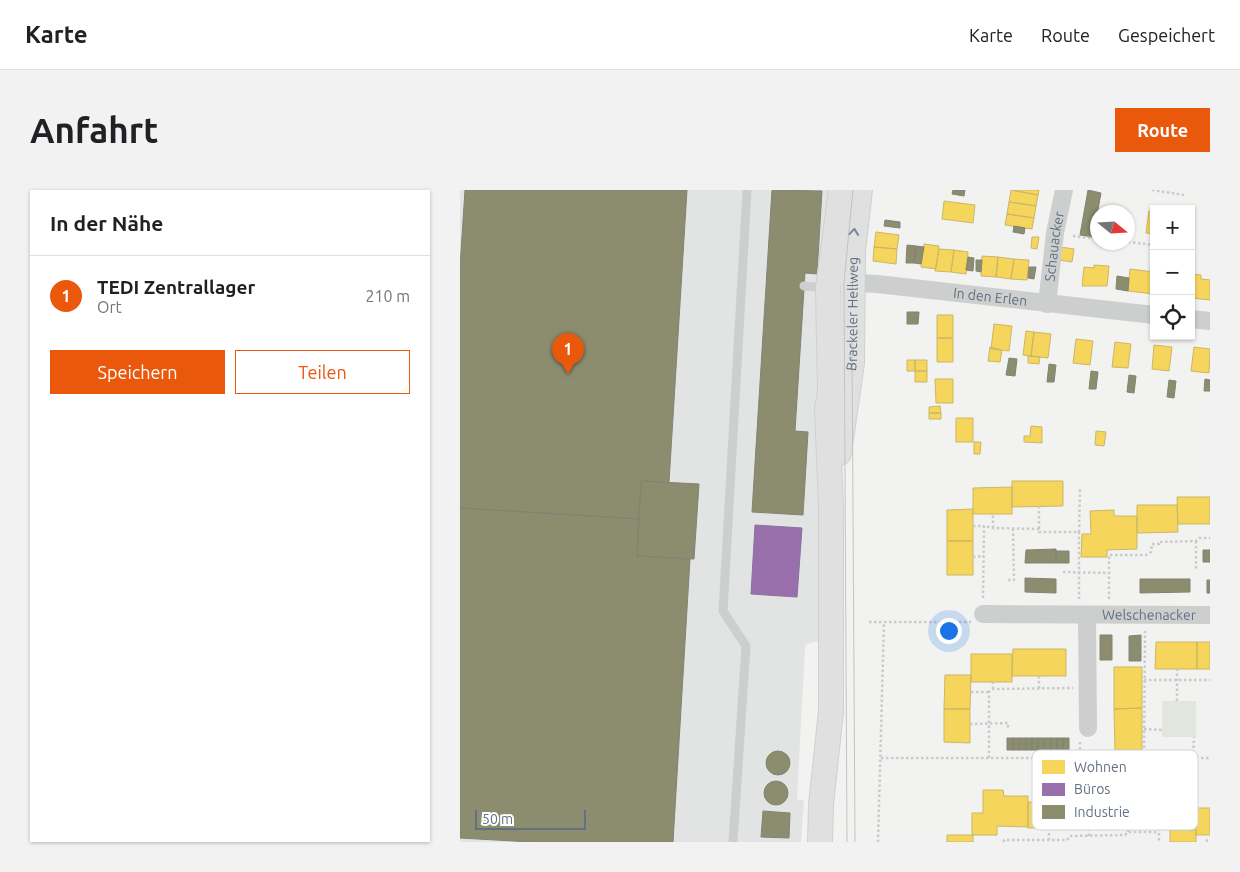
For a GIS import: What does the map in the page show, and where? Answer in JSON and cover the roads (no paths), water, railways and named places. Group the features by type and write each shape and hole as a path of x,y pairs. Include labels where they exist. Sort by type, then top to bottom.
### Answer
{"main road":[{"name":"Brackeler Hellweg","path":"820,842 821,805 831,710 831,507 827,409 830,392 828,288 841,190"},
{"name":"Brackeler Hellweg","path":"831,507 852,363 852,282 855,229 860,190"},
{"name":"Brackeler Hellweg","path":"830,392 841,438"},
{"name":"Brackeler Hellweg","path":"831,710 836,737 835,842"}],"street":[{"name":"Schauacker","path":"1047,304 1055,233 1064,190"},
{"name":"In den Erlen","path":"828,288 834,283 877,284 1150,315"},
{"path":"1195,319 1210,321"},
{"name":"Welschenacker","path":"983,614 1083,616 1108,614 1210,615"},
{"name":"Welschenacker","path":"1083,616 1084,733"}],"lane":[{"path":"733,842 746,646 724,610 747,190"},
{"path":"804,286 828,288"}],"tram line":[{"path":"847,842 844,282 853,190"},
{"path":"852,305 853,260"},
{"path":"852,342 855,842"}],"place":[{"name":"TEDI Zentrallager","path":"568,374"}]}
